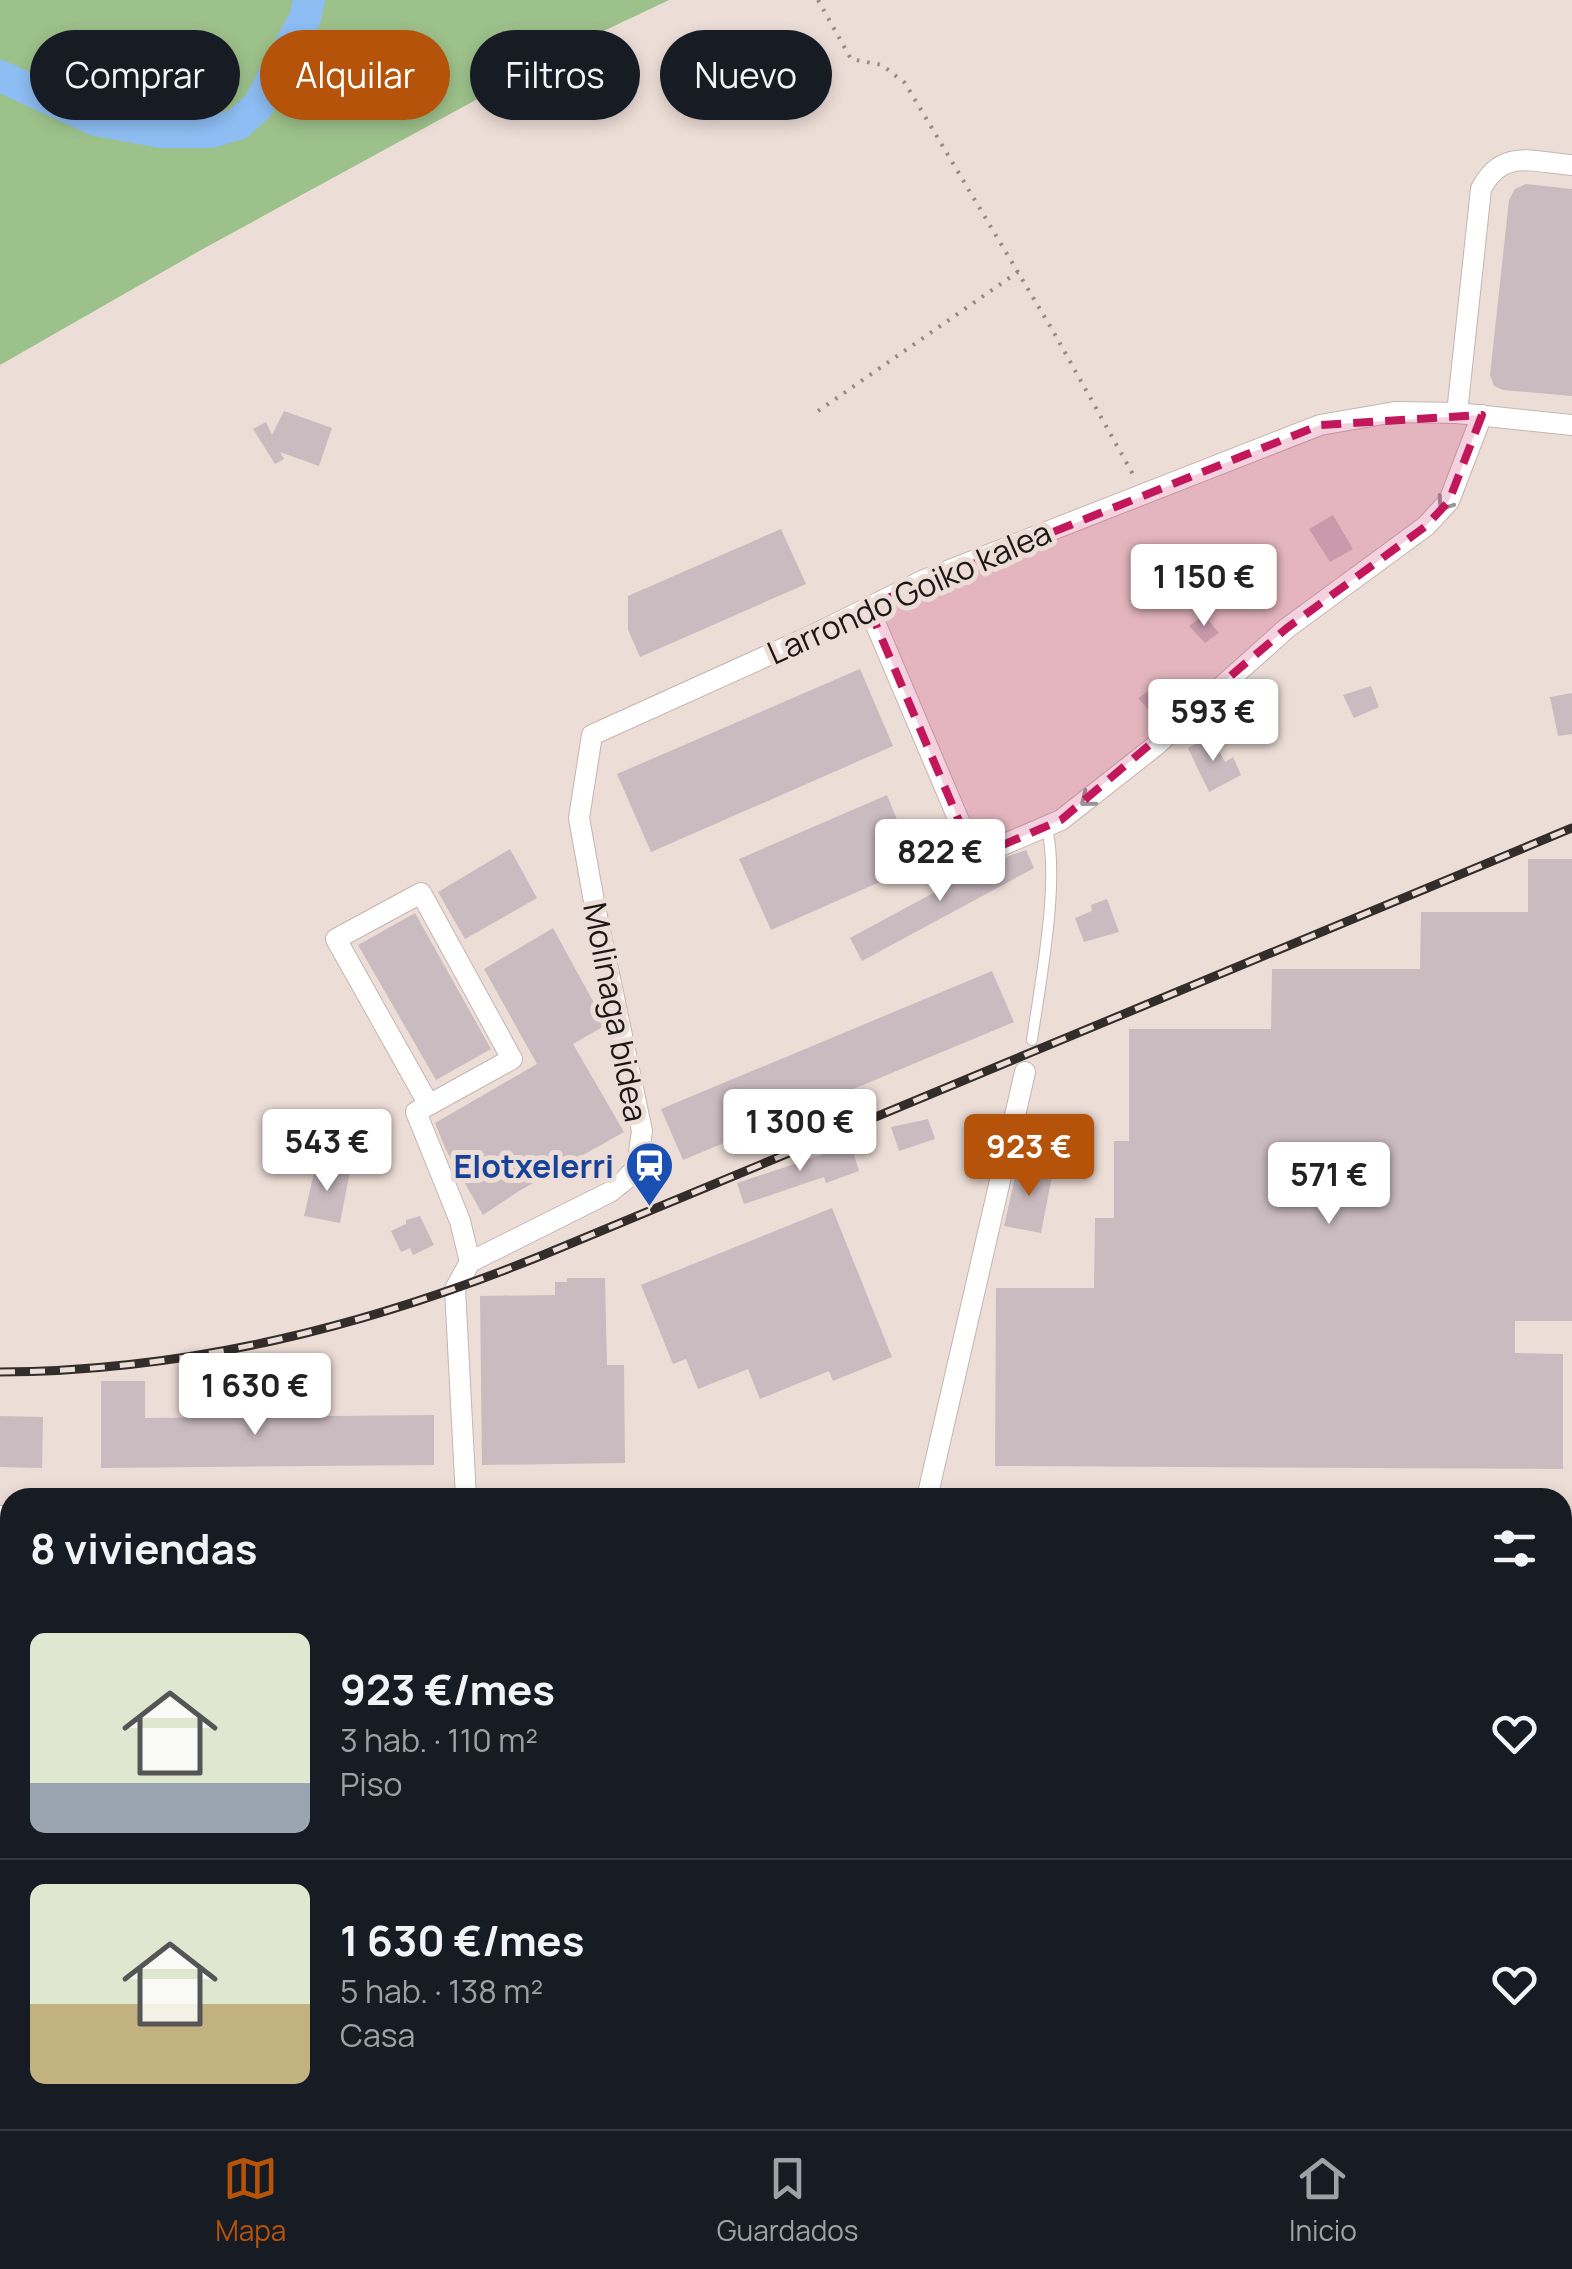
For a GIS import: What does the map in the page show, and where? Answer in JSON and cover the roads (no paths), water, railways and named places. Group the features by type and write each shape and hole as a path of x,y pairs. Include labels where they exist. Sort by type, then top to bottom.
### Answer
{"street":[{"path":"1457,413 1480,189 1490,170 1508,160 1572,164"},
{"name":"Larrondo Goiko kalea","path":"600,728 924,580 1320,425 1396,412 1457,413 1572,424"},
{"path":"868,606 968,842 976,849 991,850 1047,829 1154,746 1287,628 1426,526 1449,501 1482,415"},
{"name":"Molinaga bidea","path":"470,1262 610,1192 637,1167 642,1131 594,907 580,818 588,746 600,728"},
{"path":"429,1104 336,940 421,893 512,1058 416,1112 460,1222 470,1262 454,1290 465,1488"},
{"path":"929,1488 1025,1072"}],"lane":[{"path":"1032,1040 1045,944 1052,847 1047,829"}],"waterway":[{"path":"0,76 96,120 161,132 211,132 238,124 258,106 305,18 309,0"}],"railway":[{"path":"0,1372 71,1370 209,1353 277,1340 411,1303 543,1255 1572,828"}],"place":[{"name":"Elotxelerri","path":"649,1208"}]}
